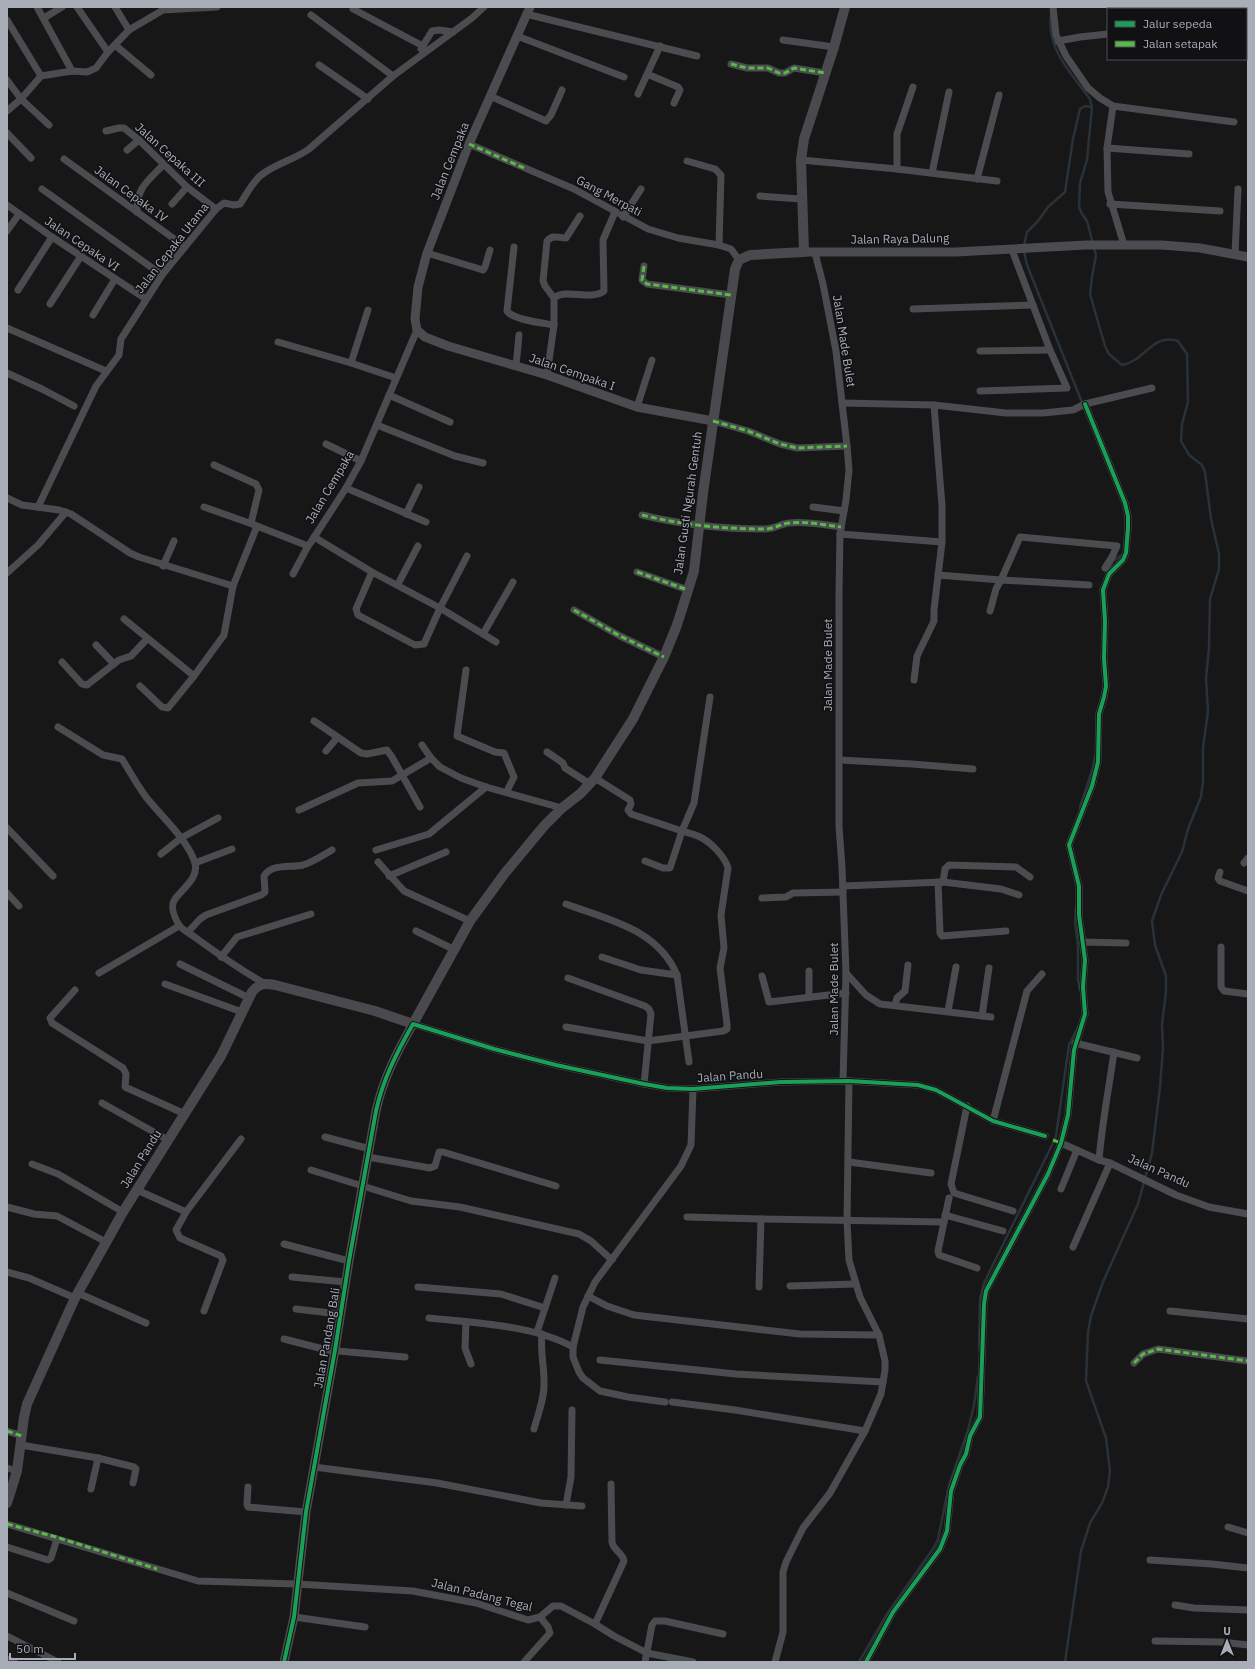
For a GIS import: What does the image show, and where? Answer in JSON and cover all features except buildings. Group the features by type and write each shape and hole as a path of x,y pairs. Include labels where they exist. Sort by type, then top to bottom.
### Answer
{"main road":[{"path":"739,260 757,253 804,252 801,199 801,160 804,139 834,47 845,7"},
{"name":"Jalan Gusti Ngurah Gentuh","path":"414,1022 453,949 470,921 505,873 544,826 593,781 629,725 664,657 677,625 694,571 731,295 735,269 739,260"},
{"name":"Jalan Pandu","path":"7,1503 12,1469 21,1441 27,1404 76,1296 123,1212 221,1056 249,998 256,987 264,983 275,985 414,1022"}],"street":[{"path":"37,7 72,71"},
{"path":"44,18 62,7"},
{"path":"77,7 108,52"},
{"path":"115,7 129,30"},
{"path":"7,111 21,99 41,76 72,71 91,71 129,30 162,9 217,7"},
{"name":"Jalan Cepaka Utama","path":"38,507 81,415 106,371 119,355 121,339 162,275 184,246 216,209 224,203 234,205 240,204 259,176 268,170 300,155 368,99 393,76 484,7"},
{"path":"1053,7 1054,24 1058,41 1088,88 1100,98 1113,106 1234,122"},
{"path":"353,8 423,46"},
{"path":"528,10 697,56"},
{"name":"Jalan Cempaka","path":"293,574 308,546 346,488 377,425 417,330 415,319 418,287 427,253 469,144 528,10"},
{"path":"311,15 393,76"},
{"path":"7,20 41,76"},
{"name":"Jalan Cepaka Utama","path":"417,58 432,31 438,30 453,32"},
{"path":"1058,41 1107,34"},
{"path":"517,36 624,77"},
{"path":"783,40 834,47"},
{"path":"115,45 151,75"},
{"path":"638,94 660,46"},
{"path":"731,64 747,68 768,68 779,72 786,72 794,68 825,73"},
{"path":"319,65 368,99"},
{"path":"647,74 678,87 680,90 674,103"},
{"path":"7,80 21,99 48,126"},
{"path":"896,169 897,134 913,87"},
{"path":"490,96 546,121 551,115 562,90"},
{"path":"932,173 949,92"},
{"path":"977,179 999,94"},
{"path":"1113,106 1107,148 1107,176 1110,204 1124,244"},
{"name":"Jalan Cepaka III","path":"106,132 122,128 139,140 187,187 216,209"},
{"path":"7,133 30,158"},
{"path":"126,150 139,140"},
{"name":"Gang Merpati","path":"469,144 574,190 648,229 664,235 719,244 731,249 739,260"},
{"path":"1107,148 1189,154"},
{"name":"Jalan Cepaka IV","path":"64,159 184,246"},
{"path":"801,160 997,181"},
{"path":"687,161 716,169 721,175 719,244"},
{"path":"137,212 136,200 138,193 163,165"},
{"path":"172,204 187,187"},
{"path":"42,189 162,275"},
{"path":"624,217 641,189"},
{"path":"1235,254 1238,189"},
{"path":"760,196 801,199"},
{"path":"1110,204 1220,211"},
{"name":"Jalan Cepaka VI","path":"7,205 52,237 146,299"},
{"path":"554,298 560,295 594,295 604,291 603,240 615,212"},
{"path":"7,231 19,214"},
{"path":"547,375 554,325 554,298 543,281 548,241 550,238 556,236 566,238 580,216"},
{"path":"18,290 52,237"},
{"name":"Jalan Raya Dalung","path":"804,252 1012,250 1124,244 1183,246 1248,257"},
{"path":"514,247 507,311 509,314 516,317 554,325"},
{"path":"427,253 483,270 486,267 490,250"},
{"path":"980,391 1067,388 1050,350 1012,250"},
{"name":"Jalan Made Bulet","path":"775,1662 783,1632 784,1572 786,1562 803,1528 830,1494 865,1431 878,1404 883,1382 884,1361 879,1335 866,1312 855,1284 849,1260 847,1221 849,1162 846,1081 846,974 839,826 841,531 849,480 847,446 832,330 815,253"},
{"path":"50,304 81,256"},
{"path":"644,266 642,280 647,284 731,295"},
{"path":"93,315 115,279"},
{"path":"913,309 1033,305"},
{"path":"350,363 368,310"},
{"path":"7,328 106,371"},
{"name":"Jalan Cempaka I","path":"417,330 425,337 547,375 637,407 713,421"},
{"path":"516,366 519,335"},
{"path":"278,342 396,378"},
{"path":"980,351 1050,350"},
{"path":"637,407 652,360"},
{"path":"7,373 74,406"},
{"path":"842,403 934,405 1006,413 1063,412 1073,410 1085,404 1152,388"},
{"path":"389,395 450,422"},
{"path":"866,1662 893,1612 942,1546 948,1526 952,1491 960,1465 966,1454 970,1436 980,1417 983,1309 986,1291 1044,1181 1061,1144 1071,1097 1075,1042 1085,1014 1083,987 1085,960 1079,915 1078,880 1069,845 1092,786 1098,762 1099,714 1106,686 1104,658 1104,590 1109,574 1120,564 1125,556 1128,528 1128,516 1125,503 1085,404"},
{"path":"914,680 917,656 934,621 942,542 942,506 934,405"},
{"path":"713,421 780,444 797,448 847,446"},
{"path":"377,425 455,456 483,463"},
{"path":"326,444 360,460"},
{"path":"140,686 162,707 168,708 192,674 224,635 233,586 254,524 259,487 256,484 214,465"},
{"path":"406,514 419,487"},
{"path":"346,488 426,522"},
{"path":"7,498 22,505 66,512 130,553 163,566 233,586"},
{"path":"204,507 254,524 308,546"},
{"path":"812,507 844,511"},
{"path":"7,573 38,545 66,512"},
{"path":"642,515 699,526 766,529 788,523 797,523 841,531 942,542"},
{"path":"314,537 372,572 398,584 440,608 496,642"},
{"path":"990,611 996,589 1020,537 1117,546 1105,568"},
{"path":"163,566 174,541"},
{"path":"398,584 418,546"},
{"path":"372,572 356,609 358,615 415,645 420,646 425,643 440,608 467,556"},
{"path":"638,572 688,590"},
{"path":"938,575 1089,585"},
{"path":"483,634 513,582"},
{"path":"574,610 620,636 664,657"},
{"path":"124,619 192,674"},
{"path":"62,662 85,685 89,685 114,664 131,656 147,639"},
{"path":"96,645 114,664"},
{"path":"466,670 457,736 495,752 504,753 514,777 506,791"},
{"path":"645,861 663,868 670,868 682,831 694,803 710,697"},
{"path":"314,721 337,738 364,754 387,750 420,807"},
{"path":"58,727 103,755 122,759 145,796 181,838 195,864 193,878 175,899 174,913 180,926 221,957 264,983"},
{"path":"326,752 337,738"},
{"path":"422,745 431,758 450,773 486,787 506,791 562,808"},
{"path":"548,752 563,763 566,768 630,800 631,804 628,810 631,814 693,834 706,841 724,860 728,868 722,915 724,948 720,968 728,1027 723,1031 648,1041 566,1027"},
{"path":"299,810 358,782 387,782 431,758"},
{"path":"840,760 973,769"},
{"path":"376,850 434,831 486,787"},
{"path":"161,854 181,838 218,818"},
{"path":"7,820 9,824 7,828 53,876"},
{"path":"195,864 232,849"},
{"path":"188,932 200,919 206,915 261,895 265,892 264,876 269,870 303,865 332,850"},
{"path":"389,876 446,852"},
{"path":"378,862 404,891 470,921"},
{"path":"1006,931 942,936 940,933 940,882 945,869 949,865 1016,867 1030,877"},
{"path":"1220,872 1218,878 1220,881 1248,891"},
{"path":"762,898 786,897 793,893 940,882 1001,889 1019,895"},
{"path":"7,893 19,906"},
{"path":"566,904 629,927 648,938 666,954 672,962 677,975 689,1062"},
{"path":"221,957 238,937 311,914"},
{"path":"99,973 180,926"},
{"path":"416,931 453,949"},
{"path":"1083,942 1126,943"},
{"path":"1221,948 1220,985 1222,990 1248,994"},
{"path":"602,956 641,970 677,975"},
{"path":"180,964 249,998"},
{"path":"895,1005 897,998 905,991 908,965"},
{"path":"948,1012 956,967"},
{"path":"982,1016 989,968"},
{"path":"809,971 809,997"},
{"path":"846,974 870,999 880,1004 991,1018"},
{"path":"993,1122 1027,991 1042,974"},
{"path":"762,976 769,1002 846,993"},
{"path":"568,978 648,1007 651,1014 644,1084"},
{"path":"165,984 242,1012"},
{"path":"75,990 50,1018 52,1023 123,1068 126,1074 124,1086 185,1114"},
{"name":"Jalan Pandu","path":"414,1022 494,1049 556,1065 667,1088 693,1089 775,1082 846,1081 918,1085 936,1090 967,1106 993,1122 1045,1136"},
{"name":"Jalan Pandang Bali","path":"284,1662 294,1617 306,1512 335,1350 349,1261 379,1098 391,1065 414,1022"},
{"path":"1075,1042 1136,1058"},
{"path":"1099,1160 1103,1118 1114,1052"},
{"path":"693,1089 690,1150 681,1166 595,1282 588,1296 580,1316 573,1347 573,1357 579,1372 583,1378 600,1391 628,1397 735,1410 865,1431"},
{"path":"102,1103 168,1140"},
{"path":"967,1106 952,1176 952,1189 954,1192 1013,1211"},
{"path":"325,1137 369,1153 428,1168 433,1168 439,1152 442,1152 556,1186"},
{"path":"204,1311 223,1260 221,1256 178,1235 176,1228 186,1212 241,1139"},
{"name":"Jalan Pandu","path":"1061,1144 1110,1163 1176,1195 1209,1207 1248,1214"},
{"path":"1061,1189 1077,1150"},
{"path":"849,1162 931,1173"},
{"path":"1073,1247 1110,1163"},
{"path":"32,1164 58,1174 123,1212"},
{"path":"311,1170 419,1203 460,1207 578,1234 591,1241 612,1260"},
{"path":"137,1190 186,1212"},
{"path":"949,1198 938,1251 939,1255 977,1268"},
{"path":"7,1207 34,1214 57,1216 106,1242"},
{"path":"687,1216 847,1221 945,1218 1003,1232"},
{"path":"759,1287 761,1219"},
{"path":"284,1244 349,1261"},
{"path":"7,1272 30,1278 146,1323"},
{"path":"292,1277 346,1282"},
{"path":"534,1430 544,1392 540,1333 545,1308 555,1278"},
{"path":"790,1286 855,1284"},
{"path":"418,1287 501,1294 545,1308"},
{"path":"588,1296 607,1306 634,1315 800,1334 879,1335"},
{"path":"296,1309 340,1314"},
{"path":"1170,1311 1248,1319"},
{"path":"429,1318 540,1333 573,1347"},
{"path":"466,1322 465,1348 471,1364"},
{"path":"284,1339 328,1350 405,1357"},
{"path":"1134,1363 1143,1354 1158,1349 1248,1361"},
{"path":"600,1360 736,1374 883,1382"},
{"path":"566,1505 571,1477 572,1410"},
{"path":"7,1431 21,1441 134,1467 136,1469 133,1483"},
{"path":"91,1489 98,1458"},
{"path":"314,1467 436,1483 541,1503 582,1506"},
{"path":"595,1624 624,1561 624,1558 614,1548 612,1542 611,1484"},
{"path":"248,1487 248,1507 306,1512"},
{"name":"Jalan Padang Tegal","path":"7,1524 188,1579 214,1582 297,1584 414,1591 476,1603 528,1620 540,1618 554,1606 561,1606 614,1636 648,1653 693,1662"},
{"path":"1228,1527 1248,1533"},
{"path":"7,1547 48,1560 51,1558 56,1542"},
{"path":"1150,1560 1248,1568"},
{"path":"7,1593 74,1621"},
{"path":"1175,1605 1194,1608 1248,1610"},
{"path":"294,1617 365,1627"},
{"path":"524,1662 550,1633 548,1627 540,1618"},
{"path":"645,1662 648,1653 652,1625 655,1621 665,1621 723,1634"},
{"path":"7,1636 58,1662"},
{"path":"1155,1641 1248,1645"},
{"path":"7,1659 14,1662"}],"waterway":[{"path":"1051,13 1050,26 1056,49 1068,70 1090,99 1092,107 1087,160 1080,183 1079,207 1087,221 1096,255 1090,294 1105,346 1109,354 1122,365 1137,358 1161,341 1178,341 1187,354 1188,402 1182,424 1181,441 1189,455 1202,465 1205,472 1211,519 1219,554 1219,569 1210,599 1209,648 1206,679 1208,711 1203,748 1203,781 1201,797 1188,829 1182,852 1161,895 1152,921 1155,945 1166,976 1166,992 1162,1024 1163,1048 1160,1087 1152,1153 1138,1204 1103,1282 1091,1316 1088,1332 1086,1381 1106,1438 1110,1471 1108,1487 1102,1503 1090,1523 1081,1551 1065,1662"},
{"path":"1024,246 1027,232 1038,221 1048,207 1065,192 1073,139 1080,109 1085,106 1092,107"},
{"path":"1024,251 1027,265 1083,405"},
{"path":"1108,572 1113,561 1122,555"},
{"path":"1080,807 1095,757"},
{"path":"1076,908 1075,922 1078,946 1078,980 1080,990"},
{"path":"979,1350 980,1299 984,1283 1056,1136 1069,1045 1079,1025"},
{"path":"859,1662 887,1614 935,1546 938,1539 949,1485 968,1430 974,1405 978,1376"}],"marked path":[{"path":"731,64 747,68 768,68 779,73 785,73 794,68 825,73"},
{"path":"469,144 524,168"},
{"path":"644,266 642,280 647,284 731,295"},
{"path":"713,421 748,431 780,444 797,448 847,446"},
{"path":"642,515 703,526 749,529 768,529 786,524 802,522 841,527"},
{"path":"637,572 685,589"},
{"path":"574,610 620,636 664,657"},
{"path":"1053,1140 1061,1143 1060,1146"},
{"path":"1134,1363 1143,1354 1158,1349 1248,1361"},
{"path":"7,1431 22,1436"},
{"path":"7,1524 56,1537 157,1569"}],"cycle path":[{"path":"866,1662 893,1612 940,1549 947,1531 951,1491 960,1465 966,1454 970,1436 980,1417 984,1304 986,1291 1048,1174 1061,1143 1068,1115 1074,1050 1085,1014 1083,987 1085,960 1079,915 1079,886 1069,845 1092,786 1098,762 1099,714 1106,686 1103,590 1109,574 1123,560 1126,553 1128,528 1128,516 1125,503 1085,404"},
{"path":"284,1662 294,1617 306,1512 376,1111 382,1088 391,1066 413,1024 494,1049 556,1065 667,1088 693,1089 781,1082 849,1081 918,1085 936,1090 993,1121 1045,1136"}]}
